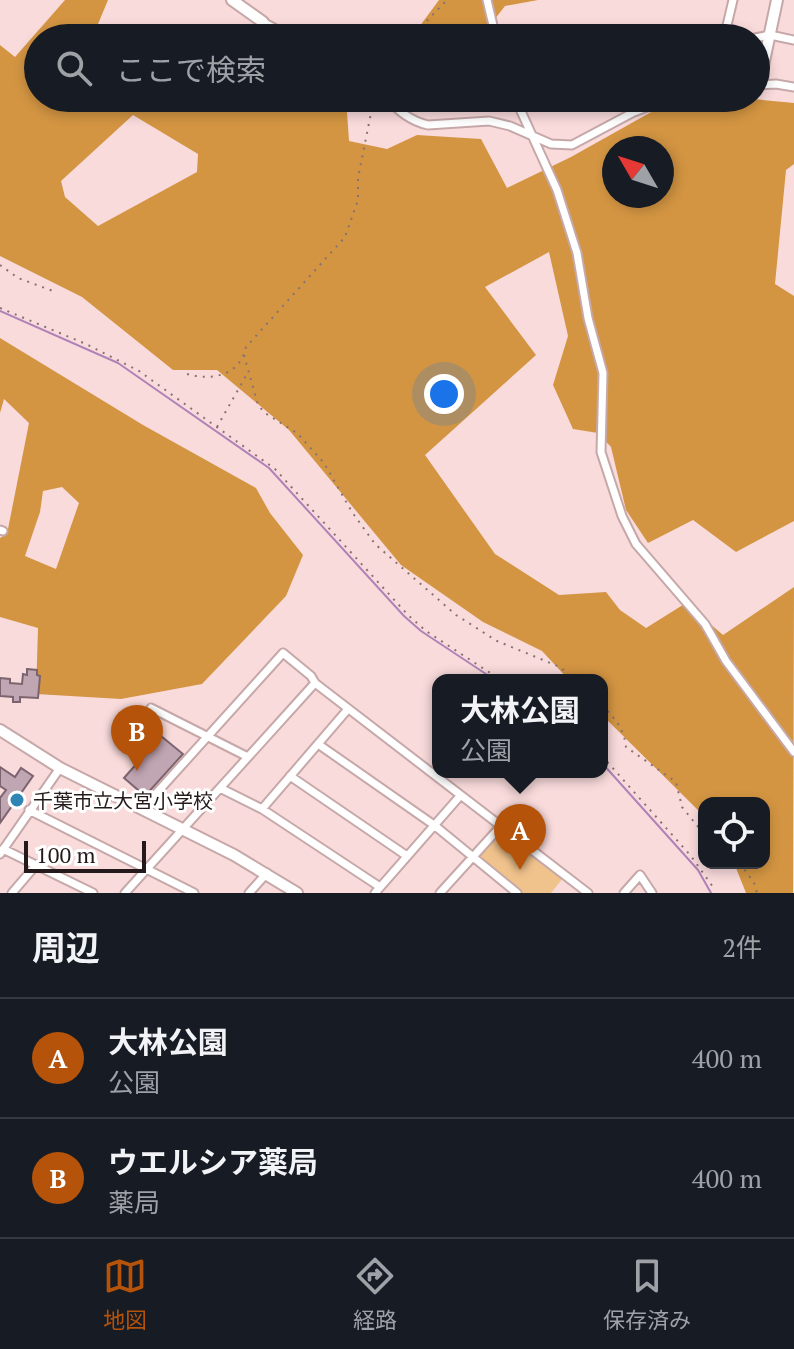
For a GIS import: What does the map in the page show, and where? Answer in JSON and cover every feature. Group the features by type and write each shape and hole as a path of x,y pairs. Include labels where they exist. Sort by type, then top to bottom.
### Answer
{"street":[{"path":"232,0 267,24"},
{"path":"487,0 493,24"},
{"path":"727,24 733,0"},
{"path":"777,0 770,35 794,40"},
{"path":"770,84 794,87"},
{"path":"401,112 428,125 489,121 551,144 572,145 634,112"},
{"path":"521,112 557,190 577,253 588,318 603,373 601,452 622,516 636,544 705,624 726,661 794,752"},
{"path":"143,808 283,653 315,683 432,774"},
{"path":"125,893 315,683"},
{"path":"151,708 248,757"},
{"path":"262,809 348,709"},
{"path":"0,730 60,768 267,873 297,893"},
{"path":"318,744 434,825 517,893"},
{"path":"60,768 2,851 93,893"},
{"path":"290,776 407,856"},
{"path":"437,778 588,893"},
{"path":"220,788 262,809 378,890 460,796"},
{"path":"29,810 194,893"},
{"path":"440,893 500,827"},
{"path":"12,893 36,865"},
{"path":"249,893 267,873"},
{"path":"624,893 640,875 652,893"},
{"path":"501,893 508,886"}],"path":[{"path":"424,24 447,0"},
{"path":"371,112 358,178 358,200 345,237 246,347 244,355 248,373 261,409 297,433 324,463 352,512 375,544 456,615 497,641 569,674"},
{"path":"0,265 18,278 53,291"},
{"path":"0,308 114,357 275,469 408,615 426,631 492,674"},
{"path":"187,374 203,378 228,373 244,355"},
{"path":"217,427 248,373"},
{"path":"608,711 618,721 626,747 676,782 682,807 698,827"},
{"path":"608,763 691,856 713,887"},
{"path":"747,869 757,893"}],"shaded area":[{"path":"65,0 108,0 98,24 44,24"},
{"path":"439,0 538,0 505,6 491,24 421,24"},
{"path":"0,45 15,57 24,47 24,112 347,112 349,141 387,149 417,135 481,139 507,188 602,140 602,208 674,208 674,136 608,136 651,112 770,112 770,101 794,103 794,164 786,170 775,284 794,296 794,521 736,552 693,520 648,543 626,510 611,447 598,433 573,429 553,385 568,336 549,252 485,287 536,355 425,455 495,554 559,595 606,592 620,610 646,628 686,603 723,635 794,587 793,893 746,893 736,869 770,869 770,797 698,797 698,810 608,721 608,674 563,674 542,651 483,622 401,565 289,430 217,370 173,370 82,297 0,256","holes":["133,115 198,154 197,172 98,226 65,197 61,181"]},
{"path":"0,338 143,425 256,488 270,513 303,555 286,596 202,684 121,699 36,694 38,628 0,617 0,538 7,534 29,423 4,399 0,413","holes":["62,487 79,503 56,569 25,556 40,512 43,491"]},
{"path":"506,834 563,878 551,893 517,893 478,857 497,835"}],"building":[{"path":"27,669 37,670 40,676 38,698 20,697 20,702 13,702 13,697 0,696 0,678 22,684"},
{"path":"161,736 183,754 145,796 124,778"},
{"path":"0,767 15,777 21,768 33,776 0,823 0,798 6,790 0,786"}],"waterway":[{"path":"0,311 118,363 269,468 404,616 421,631 486,674"},
{"path":"608,770 698,870 711,893"}],"place":[{"name":"ウエルシア薬局","path":"137,771"},
{"name":"千葉市立大宮小学校","path":"17,800"},
{"name":"大林公園","path":"520,870"}]}
